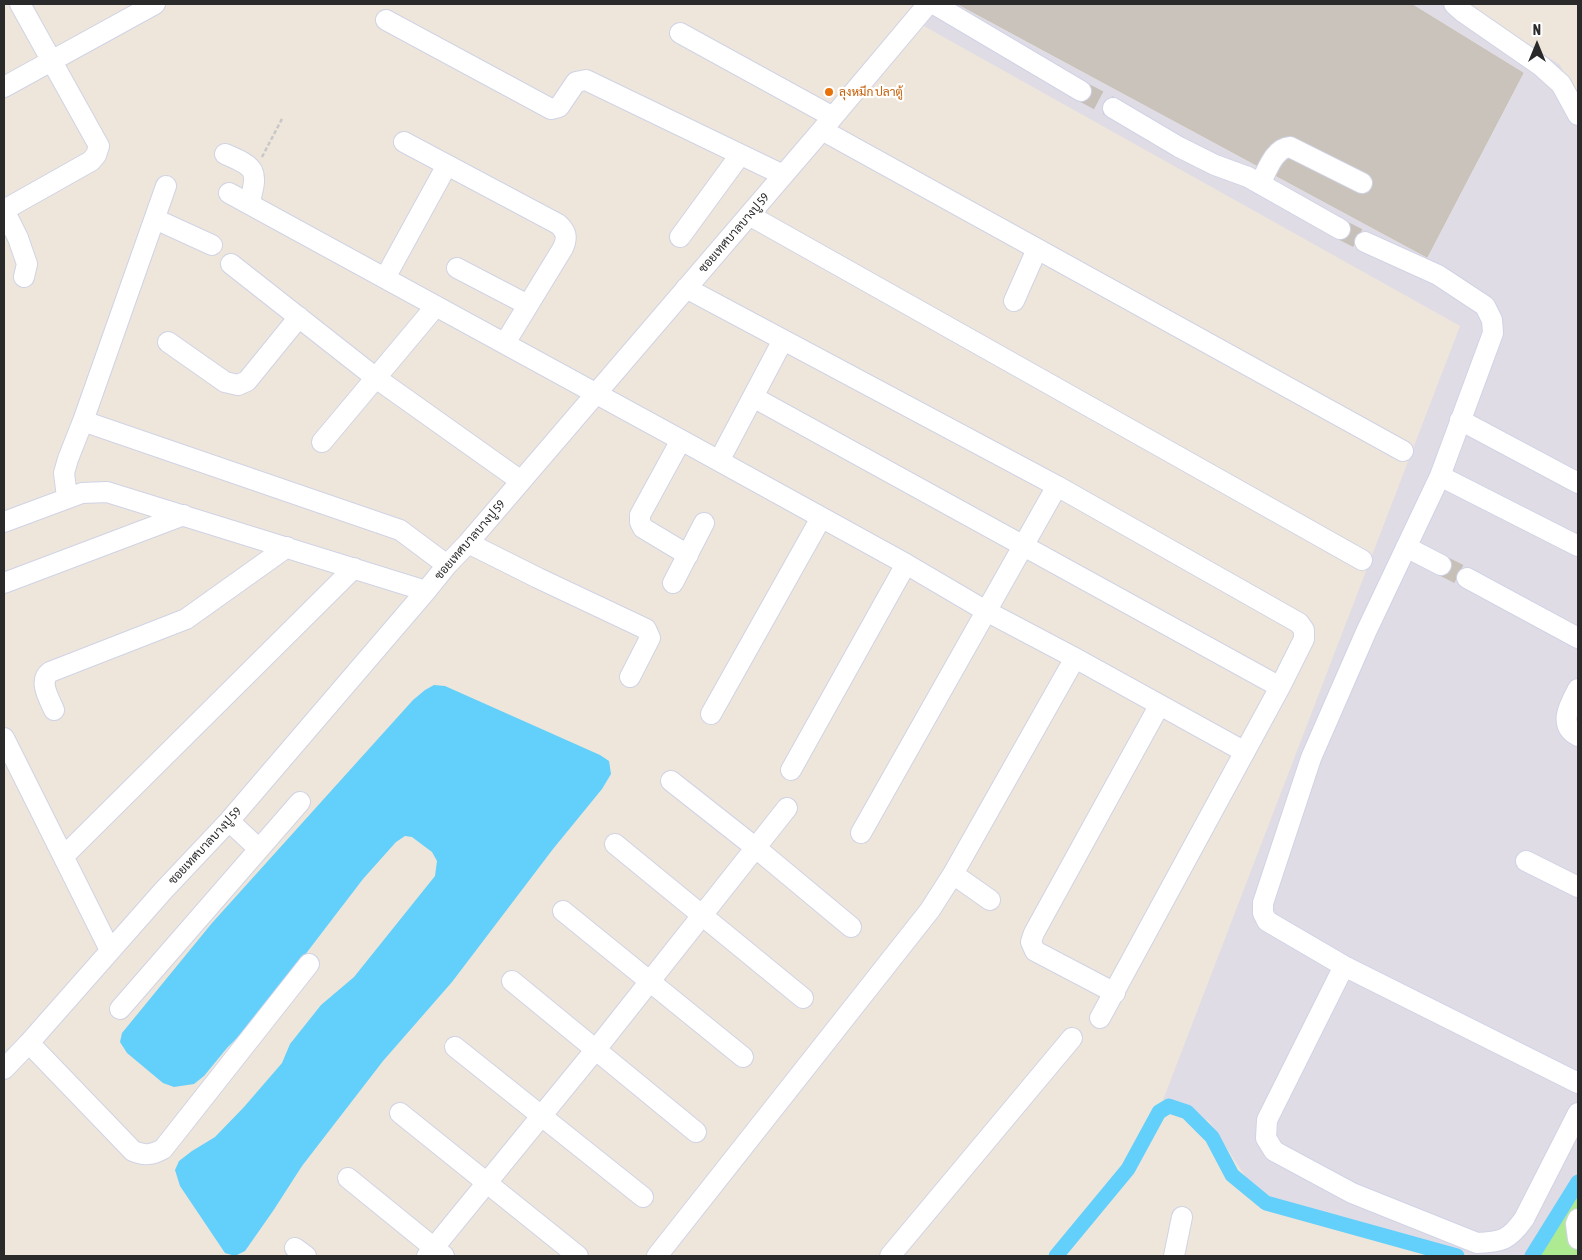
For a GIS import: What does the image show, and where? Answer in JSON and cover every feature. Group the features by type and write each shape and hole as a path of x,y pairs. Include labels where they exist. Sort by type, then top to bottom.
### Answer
{"street":[{"path":"20,4 98,143 99,151 90,161 4,210 18,238 27,264 24,276"},
{"path":"4,86 155,4"},
{"name":"ซอยเทศบาลบางปู 59","path":"4,1069 229,821 928,4"},
{"path":"934,4 1081,91"},
{"path":"1454,4 1541,66 1561,84 1578,112"},
{"path":"386,20 551,109 559,106 576,82 586,80 783,175"},
{"path":"680,33 827,124 1037,249 1403,451"},
{"path":"1113,108 1179,147 1215,165 1248,177 1340,228"},
{"path":"404,142 558,224 563,229 566,235 566,242 505,344"},
{"path":"1260,184 1278,151 1284,147 1290,147 1362,183"},
{"path":"224,154 245,163 252,169 255,183 249,204"},
{"path":"680,238 740,154"},
{"path":"385,278 447,165"},
{"path":"67,497 64,473 68,459 166,186"},
{"path":"229,193 596,393 906,564 986,611 1245,752"},
{"path":"749,215 1362,560"},
{"path":"155,219 212,245"},
{"path":"1365,242 1438,275 1485,306 1492,320 1493,334 1440,476 1366,632 1311,758 1263,903 1263,913 1267,922 1344,966 1578,1083"},
{"path":"1014,302 1037,249"},
{"path":"231,264 376,378 521,481"},
{"path":"457,268 528,305"},
{"path":"686,288 1057,486 1299,623 1304,630 1304,638 1280,686 1100,1018"},
{"path":"322,442 436,306"},
{"path":"168,342 225,382 238,385 247,380 299,317"},
{"path":"719,461 783,340"},
{"path":"753,397 1280,686"},
{"path":"1460,420 1578,483"},
{"path":"83,421 400,530 447,565"},
{"path":"681,440 640,515 640,522 642,528 688,555"},
{"path":"1440,476 1578,546"},
{"path":"861,833 1057,486"},
{"path":"4,522 67,497 82,493 107,492 426,591"},
{"path":"4,583 184,515"},
{"path":"711,714 821,518"},
{"path":"673,583 704,523"},
{"path":"468,542 538,578 646,629 650,638 630,677"},
{"path":"54,710 44,681 46,675 50,672 186,619 287,547"},
{"path":"1406,547 1442,565"},
{"path":"790,770 906,564"},
{"path":"64,856 354,568"},
{"path":"1467,578 1578,638"},
{"path":"657,1256 930,910 953,874 1075,658"},
{"path":"1578,689 1567,712 1568,726 1572,733 1578,736"},
{"path":"1115,993 1035,951 1031,942 1034,933 1159,706"},
{"path":"4,738 110,950"},
{"path":"671,781 756,848 851,927"},
{"path":"120,1008 300,802"},
{"path":"348,1178 435,1253 486,1183 787,808"},
{"path":"229,821 259,848"},
{"path":"614,844 803,998"},
{"path":"1526,861 1578,887"},
{"path":"953,874 990,900"},
{"path":"563,911 743,1057"},
{"path":"29,1043 134,1151 142,1154 153,1154 163,1149 309,964"},
{"path":"1344,966 1267,1120 1266,1138 1274,1151 1352,1193 1477,1243 1498,1242 1514,1233 1524,1219 1578,1113"},
{"path":"512,981 696,1132"},
{"path":"890,1256 1072,1038"},
{"path":"455,1047 643,1197"},
{"path":"400,1113 578,1256"},
{"path":"1174,1256 1182,1217"},
{"path":"1578,1219 1576,1224 1578,1238"}],"path":[{"path":"254,174 283,117"}],"shaded area":[{"path":"941,4 1468,4 1560,65 1578,97 1578,1181 1530,1256 1472,1256 1285,1207 1249,1182 1209,1121 1163,1100 1460,326 922,25"}],"green space":[{"path":"1578,1189 1578,1256 1537,1256"}],"water":[{"path":"434,685 445,686 600,755 609,761 611,774 602,789 553,849 452,982 383,1061 302,1166 245,1251 235,1256 225,1253 180,1186 175,1170 179,1161 215,1137 244,1107 282,1063 290,1044 321,1005 354,977 435,876 437,861 432,852 412,837 405,836 396,842 363,879 252,1023 227,1048 204,1076 194,1084 174,1087 163,1083 127,1053 120,1042 122,1033 212,923 413,700"}],"building":[{"path":"961,4 1411,4 1523,73 1427,257"}],"waterway":[{"path":"1056,1256 1128,1169 1159,1112 1169,1106 1187,1112 1212,1137 1232,1175 1266,1203 1457,1256"},
{"path":"1532,1256 1578,1182"}],"tunnel":[{"path":"1081,91 1113,108"},
{"path":"1340,229 1365,242"},
{"path":"1441,565 1467,578"}],"place":[{"name":"ลุงหมึก ปลาตู้","path":"829,92"}]}
